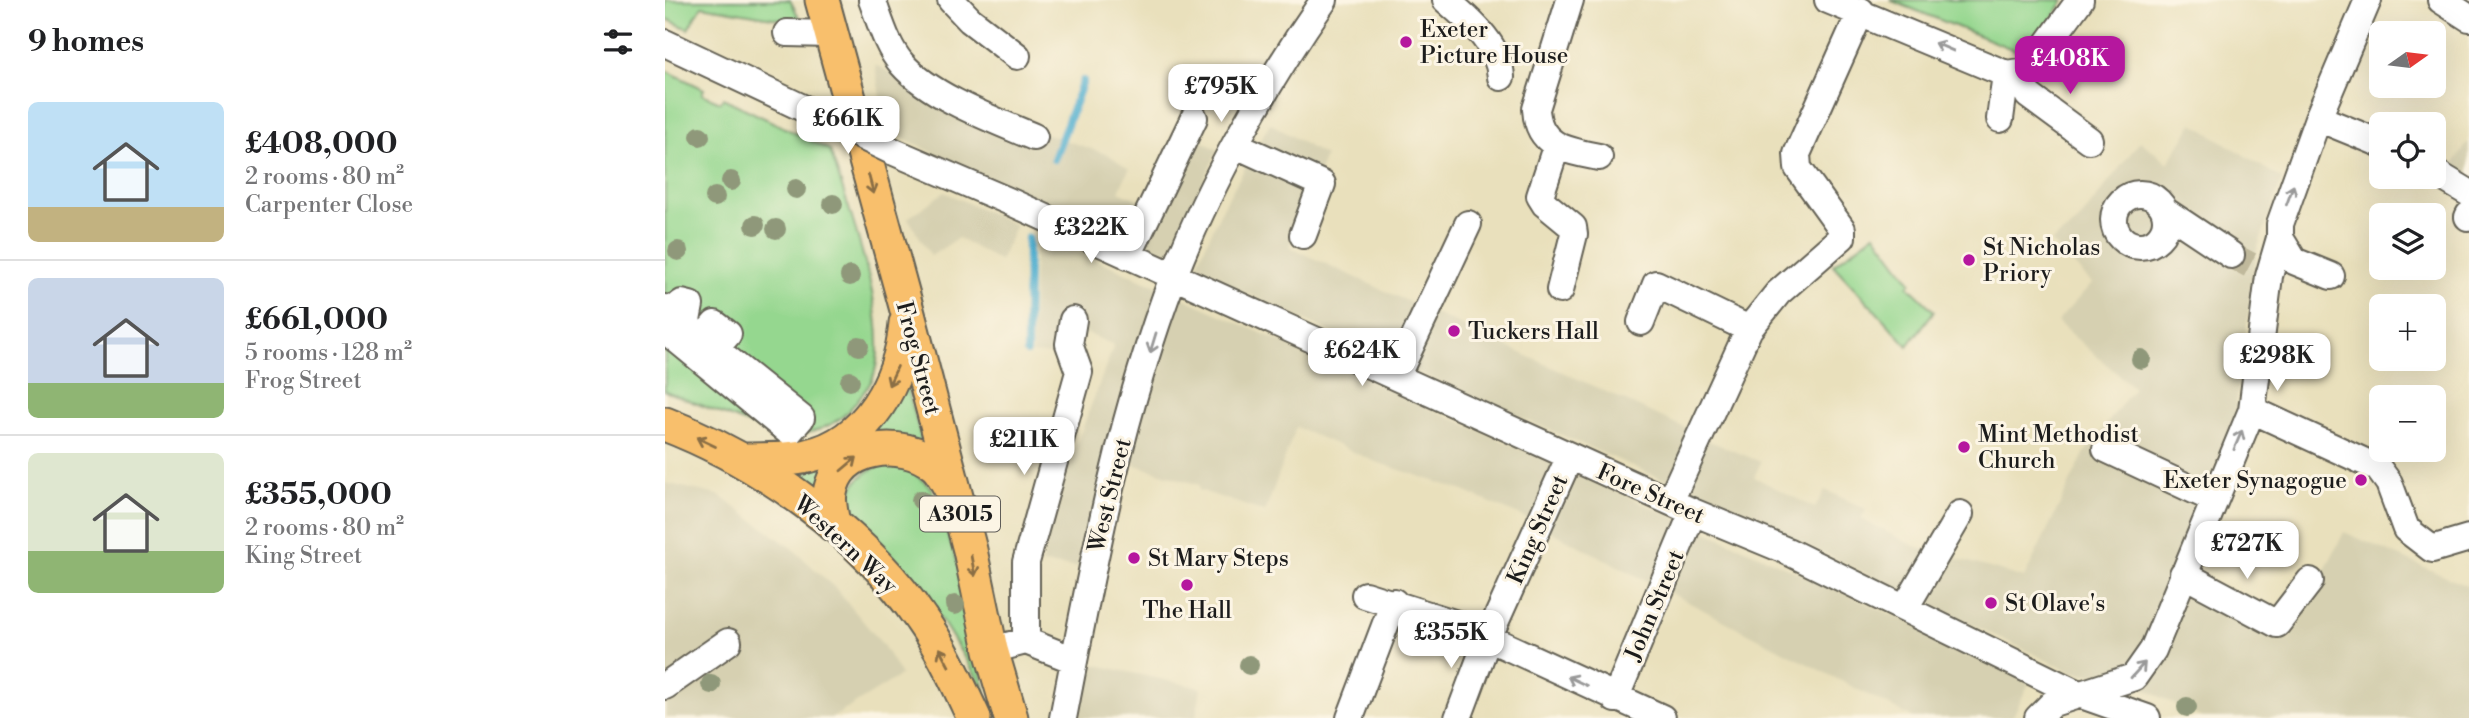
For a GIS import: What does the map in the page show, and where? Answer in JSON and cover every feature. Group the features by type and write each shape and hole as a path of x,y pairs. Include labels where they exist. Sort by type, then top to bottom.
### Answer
{"main road":[{"name":"Frog Street","path":"831,10 955,496 991,650 1011,718"},
{"path":"742,460 809,456 836,445 863,426 880,404 903,354 907,310"},
{"name":"Western Way","path":"665,424 742,460 809,505 872,562 920,616 942,651 974,718"},
{"path":"833,525 829,495 838,474 852,460 885,447 915,453 935,465 955,496"}],"street":[{"path":"872,0 891,47 901,63 913,74 989,118 1034,137"},
{"path":"951,0 970,20 1017,56"},
{"name":"West Street","path":"1063,718 1096,538 1163,273 1236,145 1324,0"},
{"path":"1445,0 1492,47 1500,60 1501,77"},
{"path":"1570,0 1536,109 1540,129 1556,147 1599,157"},
{"path":"1828,0 1861,11 2013,75 2028,95 2089,140"},
{"path":"2013,75 2028,71 2080,0"},
{"path":"2330,276 2294,261 2280,238 2280,224 2318,118 2368,0"},
{"path":"2441,0 2469,18"},
{"path":"787,33 831,10"},
{"name":"John Street","path":"1615,699 1682,507 1749,329 1778,293 1842,237 1842,229 1798,168 1797,154 1861,11"},
{"name":"Fore Street","path":"666,44 892,151 1013,202 1163,273 1682,507 1787,551 2076,693 2147,718"},
{"path":"2000,119 2013,75"},
{"path":"1128,256 1194,118"},
{"path":"2318,118 2369,139"},
{"path":"1236,145 1322,184 1303,235"},
{"path":"1556,147 1540,196 1545,204 1573,228 1574,234 1560,290"},
{"path":"2446,184 2469,208"},
{"path":"2165,211 2250,265"},
{"path":"1396,377 1468,224"},
{"path":"2250,265 2280,238"},
{"path":"2038,718 2053,703 2076,693 2134,677 2153,650 2213,499 2265,383 2250,265"},
{"path":"1641,322 1656,284 1749,329"},
{"path":"665,308 671,312 682,303 690,305 686,326 703,338 715,324 729,334 715,349 801,418 789,432 665,330"},
{"path":"1026,641 1026,562 1079,372 1069,344 1073,320"},
{"path":"2252,410 2378,468 2389,483 2392,498 2406,529 2432,549 2469,538"},
{"path":"2106,449 2213,499"},
{"name":"King Street","path":"1458,718 1488,638 1570,456"},
{"path":"1905,608 1961,514"},
{"path":"2183,573 2277,624 2310,581"},
{"path":"1365,595 1394,602 1488,638 1615,699 1662,718"},
{"path":"1350,718 1394,602"},
{"path":"991,650 1026,641 1074,660"},
{"path":"665,685 727,642"}],"shaded area":[{"path":"875,65 947,100 1109,155 1129,169 1119,191 1150,205 1184,131 1218,150 1167,258 1065,217 885,129"},
{"path":"1270,123 1325,156 1289,247 1696,433 1671,483 1415,371 1195,269 1222,209"},
{"path":"2193,123 2282,179 2257,250 2234,422 2169,577 2238,616 2290,640 2344,532 2469,587 2469,718 2202,718 2123,678 2071,672 1792,538 1680,489 1702,438 1761,462 1754,477 1815,508 1825,490 1866,509 1861,519 1914,546 2024,578 2084,454 2134,388 2057,322 2092,283 2051,242 2078,222 2140,141 2168,163"},
{"path":"2469,141 2469,184 2449,171"},
{"path":"944,192 1016,225 1000,261 958,238 931,256 908,218"},
{"path":"1035,232 2032,677 2012,718 1913,718 1521,516 1461,490 1376,462 1296,427 1265,512 1199,490 1199,485 1123,461 1083,568 1042,564 1057,495 1114,345 1086,333 1077,356 1032,354"},
{"path":"665,483 718,495 793,549 836,589 883,645 901,675 832,718 665,718"},
{"path":"1083,662 1201,688 1196,718 1072,718"}],"green space":[{"path":"665,0 790,0 802,23 702,6 688,29 665,18"},
{"path":"1890,0 2064,0 2033,47 2017,51"},
{"path":"665,70 704,89 702,94 720,102 723,98 830,150 866,266 878,330 877,357 872,380 849,411 820,429 799,434 776,435 665,391"},
{"path":"1875,234 1911,282 1908,286 1934,311 1908,346 1833,265"},
{"path":"907,386 925,453 911,445 819,495 798,475 818,467"},
{"path":"879,466 894,466 914,473 931,488 964,581 985,691 944,624 898,564 848,517 849,499 854,486 864,475"}],"waterway":[{"path":"1054,159 1083,81"},
{"path":"1027,352 1028,238"}],"tunnel":[{"path":"2231,255 2250,265"}],"place":[{"name":"Exeter Picture House","path":"1406,42"},
{"name":"St Nicholas Priory","path":"1969,260"},
{"name":"Tuckers Hall","path":"1454,331"},
{"name":"Mint Methodist Church","path":"1964,447"},
{"name":"Exeter Synagogue","path":"2361,480"},
{"name":"St Mary Steps","path":"1134,558"},
{"name":"The Hall","path":"1187,585"},
{"name":"St Olave's","path":"1991,603"}]}
